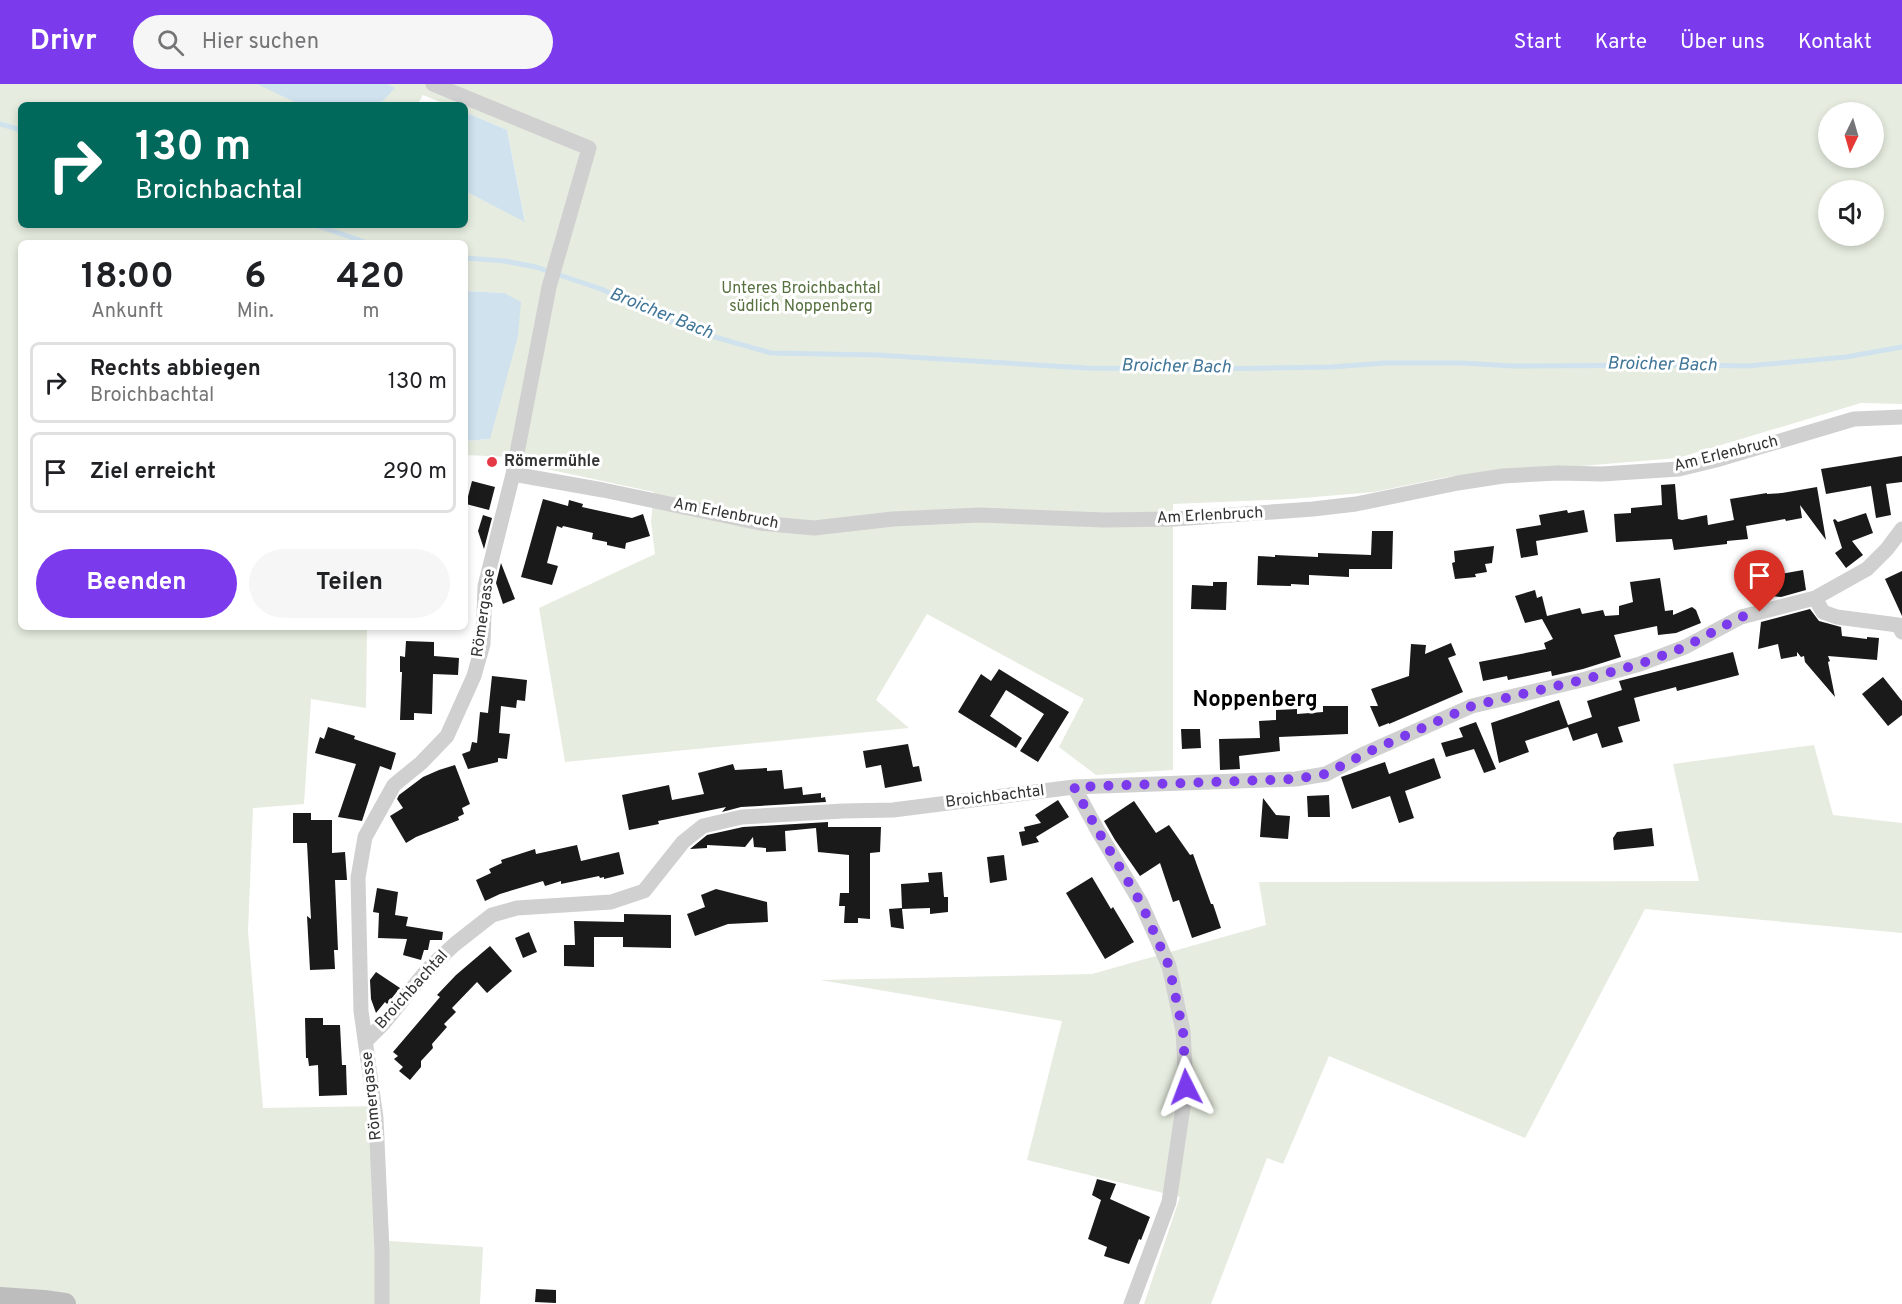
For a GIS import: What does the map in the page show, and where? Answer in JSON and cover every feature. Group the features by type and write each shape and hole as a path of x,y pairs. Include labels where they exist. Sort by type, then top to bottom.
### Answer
{"main road":[{"path":"0,1298 65,1304"}],"street":[{"name":"Römergasse","path":"382,1304 376,1118 362,1011 358,878 365,837 394,785 422,763 447,736 474,676 483,644 485,586 513,474 549,287 589,148 433,84"},
{"name":"Am Erlenbruch","path":"513,474 613,492 760,523 814,528 893,519 980,515 1104,520 1174,519 1313,510 1503,476 1558,473 1602,474 1679,469 1854,419 1902,417"},
{"name":"Broichbachtal","path":"367,1040 384,1024 428,969 478,924 492,915 517,908 611,902 644,891 683,842 703,826 742,817 843,810 893,810 1074,787 1296,779 1326,774 1366,753 1472,706 1640,664 1685,647 1741,617 1815,598 1867,569 1887,549 1902,529"},
{"path":"1815,598 1823,612 1837,617 1901,627"},
{"path":"1074,787 1141,903 1169,966 1183,1031 1186,1087 1169,1202 1131,1304"}],"green space":[{"name":"Unteres Broichbachtal südlich Noppenberg","path":"0,84 1902,84 1902,404 1861,403 1678,458 1447,477 1374,492 1291,499 1173,504 1173,770 1096,775 1059,747 1084,699 927,614 876,700 909,728 565,762 539,608 655,554 651,522 654,492 542,468 531,458 468,455 468,441 490,439 504,293 468,291 468,240 18,240 18,630 367,630 366,708 311,699 304,804 253,808 248,931 263,1108 382,1106 389,1241 483,1247 480,1304 0,1304"},
{"path":"1814,745 1833,815 1902,823 1902,933 1645,909 1525,1138 1329,1056 1283,1164 1267,1158 1211,1304 1144,1304 1180,1197 1027,1160 1062,1021 820,980 1092,974 1266,925 1259,882 1699,881 1673,764"}],"water":[{"path":"257,84 388,84 395,88 382,102 295,102"},
{"path":"468,113 507,130 525,222 468,193"},
{"path":"468,291 504,293 521,302 518,336 490,439 468,441"}],"building":[{"path":"1902,456 1902,482 1886,484 1891,515 1876,518 1871,486 1826,494 1821,469"},
{"path":"472,481 495,487 489,510 468,505"},
{"path":"1675,484 1678,519 1707,515 1708,525 1734,520 1730,499 1817,487 1826,540 1800,505 1802,518 1746,526 1748,539 1727,541 1727,544 1674,550 1672,539 1616,542 1614,514 1631,513 1631,508 1662,505 1661,485"},
{"path":"543,499 568,506 569,500 583,504 582,507 632,518 643,514 650,536 626,543 625,549 592,539 593,533 557,526 547,563 558,566 552,585 521,577"},
{"path":"1567,510 1568,513 1584,510 1588,532 1536,541 1538,555 1521,558 1516,529 1541,525 1539,515"},
{"path":"1866,513 1873,533 1852,541 1863,555 1846,568 1835,553 1842,548 1833,520 1838,522"},
{"path":"483,515 492,518 484,549 478,531"},
{"path":"1372,531 1393,531 1392,569 1349,569 1349,577 1309,575 1309,585 1257,585 1258,556 1318,557 1318,553 1371,555"},
{"path":"1494,546 1492,563 1485,564 1487,572 1475,574 1476,577 1455,579 1452,563 1455,562 1454,551"},
{"path":"501,563 515,599 503,604 496,583"},
{"path":"1803,570 1806,590 1781,597 1763,595 1765,577"},
{"path":"1902,571 1902,616 1885,579"},
{"path":"1660,578 1665,611 1673,610 1673,615 1692,607 1696,610 1701,623 1676,633 1658,635 1657,626 1614,635 1621,657 1583,669 1552,676 1551,671 1508,680 1507,676 1483,681 1479,662 1546,649 1544,643 1553,639 1542,619 1525,623 1515,596 1535,590 1537,598 1542,596 1547,616 1580,608 1582,614 1603,610 1605,616 1619,615 1619,606 1633,602 1630,582"},
{"path":"1213,582 1227,582 1226,610 1191,609 1192,585 1213,586"},
{"path":"1810,609 1819,621 1841,627 1842,636 1879,638 1877,660 1828,656 1835,697 1805,662 1804,656 1801,657 1797,652 1797,656 1781,659 1778,644 1758,649 1761,622"},
{"path":"406,641 434,642 434,656 459,658 458,675 433,674 432,714 414,713 414,720 400,720 402,672 400,672 400,656 405,657"},
{"path":"1451,643 1456,655 1448,658 1463,692 1379,727 1370,706 1378,706 1371,689 1409,676 1411,644 1426,645 1425,654"},
{"path":"1733,652 1739,675 1677,691 1676,687 1634,698 1640,721 1618,727 1623,742 1602,748 1597,733 1573,741 1568,727 1525,741 1529,752 1499,763 1491,723 1559,700 1568,725 1592,717 1587,701 1622,690 1619,681"},
{"path":"999,669 1069,712 1038,762 1020,751 1044,714 1006,690 990,716 1022,738 1016,748 958,712 981,674 991,681"},
{"path":"492,676 527,680 525,701 517,700 516,708 501,706 499,733 510,734 507,759 498,758 498,762 468,769 462,754 470,751 472,742 477,743 480,712 488,713"},
{"path":"1883,677 1902,701 1902,715 1888,726 1862,694"},
{"path":"1323,706 1348,706 1348,734 1279,737 1280,751 1239,756 1240,769 1220,770 1219,739 1260,738 1259,721 1276,720 1276,710 1297,709 1297,714 1323,712"},
{"path":"1476,722 1496,769 1484,773 1474,749 1446,757 1441,743 1463,737 1459,728"},
{"path":"328,727 355,736 354,739 396,753 391,770 380,766 362,821 338,817 356,764 315,753 320,737 324,739"},
{"path":"1181,729 1200,729 1201,748 1182,749"},
{"path":"908,744 913,767 919,766 922,781 885,788 881,765 866,768 863,751"},
{"path":"1434,758 1441,778 1405,791 1414,818 1399,823 1390,796 1352,809 1341,777 1385,762 1389,774"},
{"path":"733,764 735,770 767,768 767,771 782,770 784,789 802,787 803,795 821,793 821,798 825,797 826,802 741,807 722,812 726,807 658,821 659,824 629,830 622,795 669,785 672,800 704,794 698,773"},
{"path":"455,765 470,804 462,808 464,814 458,817 459,820 406,843 390,816 403,808 397,799 399,795 423,777"},
{"path":"1329,795 1330,817 1308,817 1307,796"},
{"path":"1263,798 1276,815 1290,816 1288,839 1260,837"},
{"path":"1058,800 1069,817 1036,837 1039,842 1022,846 1019,832 1025,831 1024,827 1041,823 1035,815"},
{"path":"1134,801 1156,833 1169,825 1190,855 1193,854 1221,928 1192,938 1179,900 1173,902 1160,863 1140,876 1115,840 1104,821"},
{"path":"293,813 311,813 311,820 332,820 332,853 345,852 347,880 335,880 338,950 334,950 335,969 310,970 307,916 311,919 307,843 293,843"},
{"path":"828,822 828,827 881,827 880,852 870,853 870,919 858,918 858,923 844,923 845,906 839,906 840,893 849,893 849,855 818,852 816,828 785,831 786,851 766,852 766,848 754,847 753,837 745,847 707,845 707,848 690,849 707,835 743,827"},
{"path":"1652,828 1654,846 1614,850 1613,838 1617,832"},
{"path":"577,845 581,861 619,852 624,874 604,879 599,876 561,884 561,881 545,886 543,881 485,901 476,880 491,873 489,869 502,863 501,860 535,849 536,854"},
{"path":"1004,855 1007,880 990,883 987,857"},
{"path":"942,872 944,897 948,897 948,912 930,914 930,908 902,909 904,929 891,927 889,909 902,908 901,884 929,882 928,873"},
{"path":"1092,877 1134,942 1105,959 1066,893"},
{"path":"377,888 398,892 395,915 408,917 406,926 443,932 442,940 430,940 428,950 424,950 421,960 403,955 407,939 378,938 379,913 373,912"},
{"path":"716,889 767,902 768,922 728,924 695,936 687,914 705,907 701,895"},
{"path":"624,914 671,915 671,948 623,947 623,937 594,937 594,967 564,966 564,945 575,945 574,921 624,922"},
{"path":"529,932 537,952 523,958 515,938"},
{"path":"490,946 512,971 487,993 477,982 452,1008 456,1012 444,1024 447,1027 432,1044 433,1048 421,1061 421,1067 410,1080 399,1071 403,1067 394,1059 398,1056 393,1052 440,997 437,995"},
{"path":"376,972 400,988 376,1013 371,999 370,980"},
{"path":"305,1018 323,1018 323,1025 340,1025 342,1065 346,1065 347,1095 319,1096 318,1065 309,1066 308,1058 306,1058"},
{"path":"1097,1179 1116,1184 1110,1199 1150,1217 1129,1264 1104,1256 1107,1247 1088,1239 1101,1200 1092,1195"},
{"path":"536,1289 556,1290 556,1303 535,1302"}],"waterway":[{"name":"Broicher Bach","path":"0,124 18,129"},
{"name":"Broicher Bach","path":"324,228 359,240"},
{"name":"Broicher Bach","path":"468,258 505,261 536,267 601,289 690,330 771,353 877,355 1086,368 1207,369 1331,367 1385,363 1462,363 1512,366 1747,366 1846,357 1902,347"}],"place":[{"name":"Römermühle","path":"492,462"}],"district":[{"name":"Noppenberg","path":"1255,700"}],"route":[{"path":"1186,1087 1183,1031 1169,966 1141,903 1074,787 1296,779 1326,774 1366,753 1472,706 1640,664 1685,647 1741,617 1760,612"}]}
